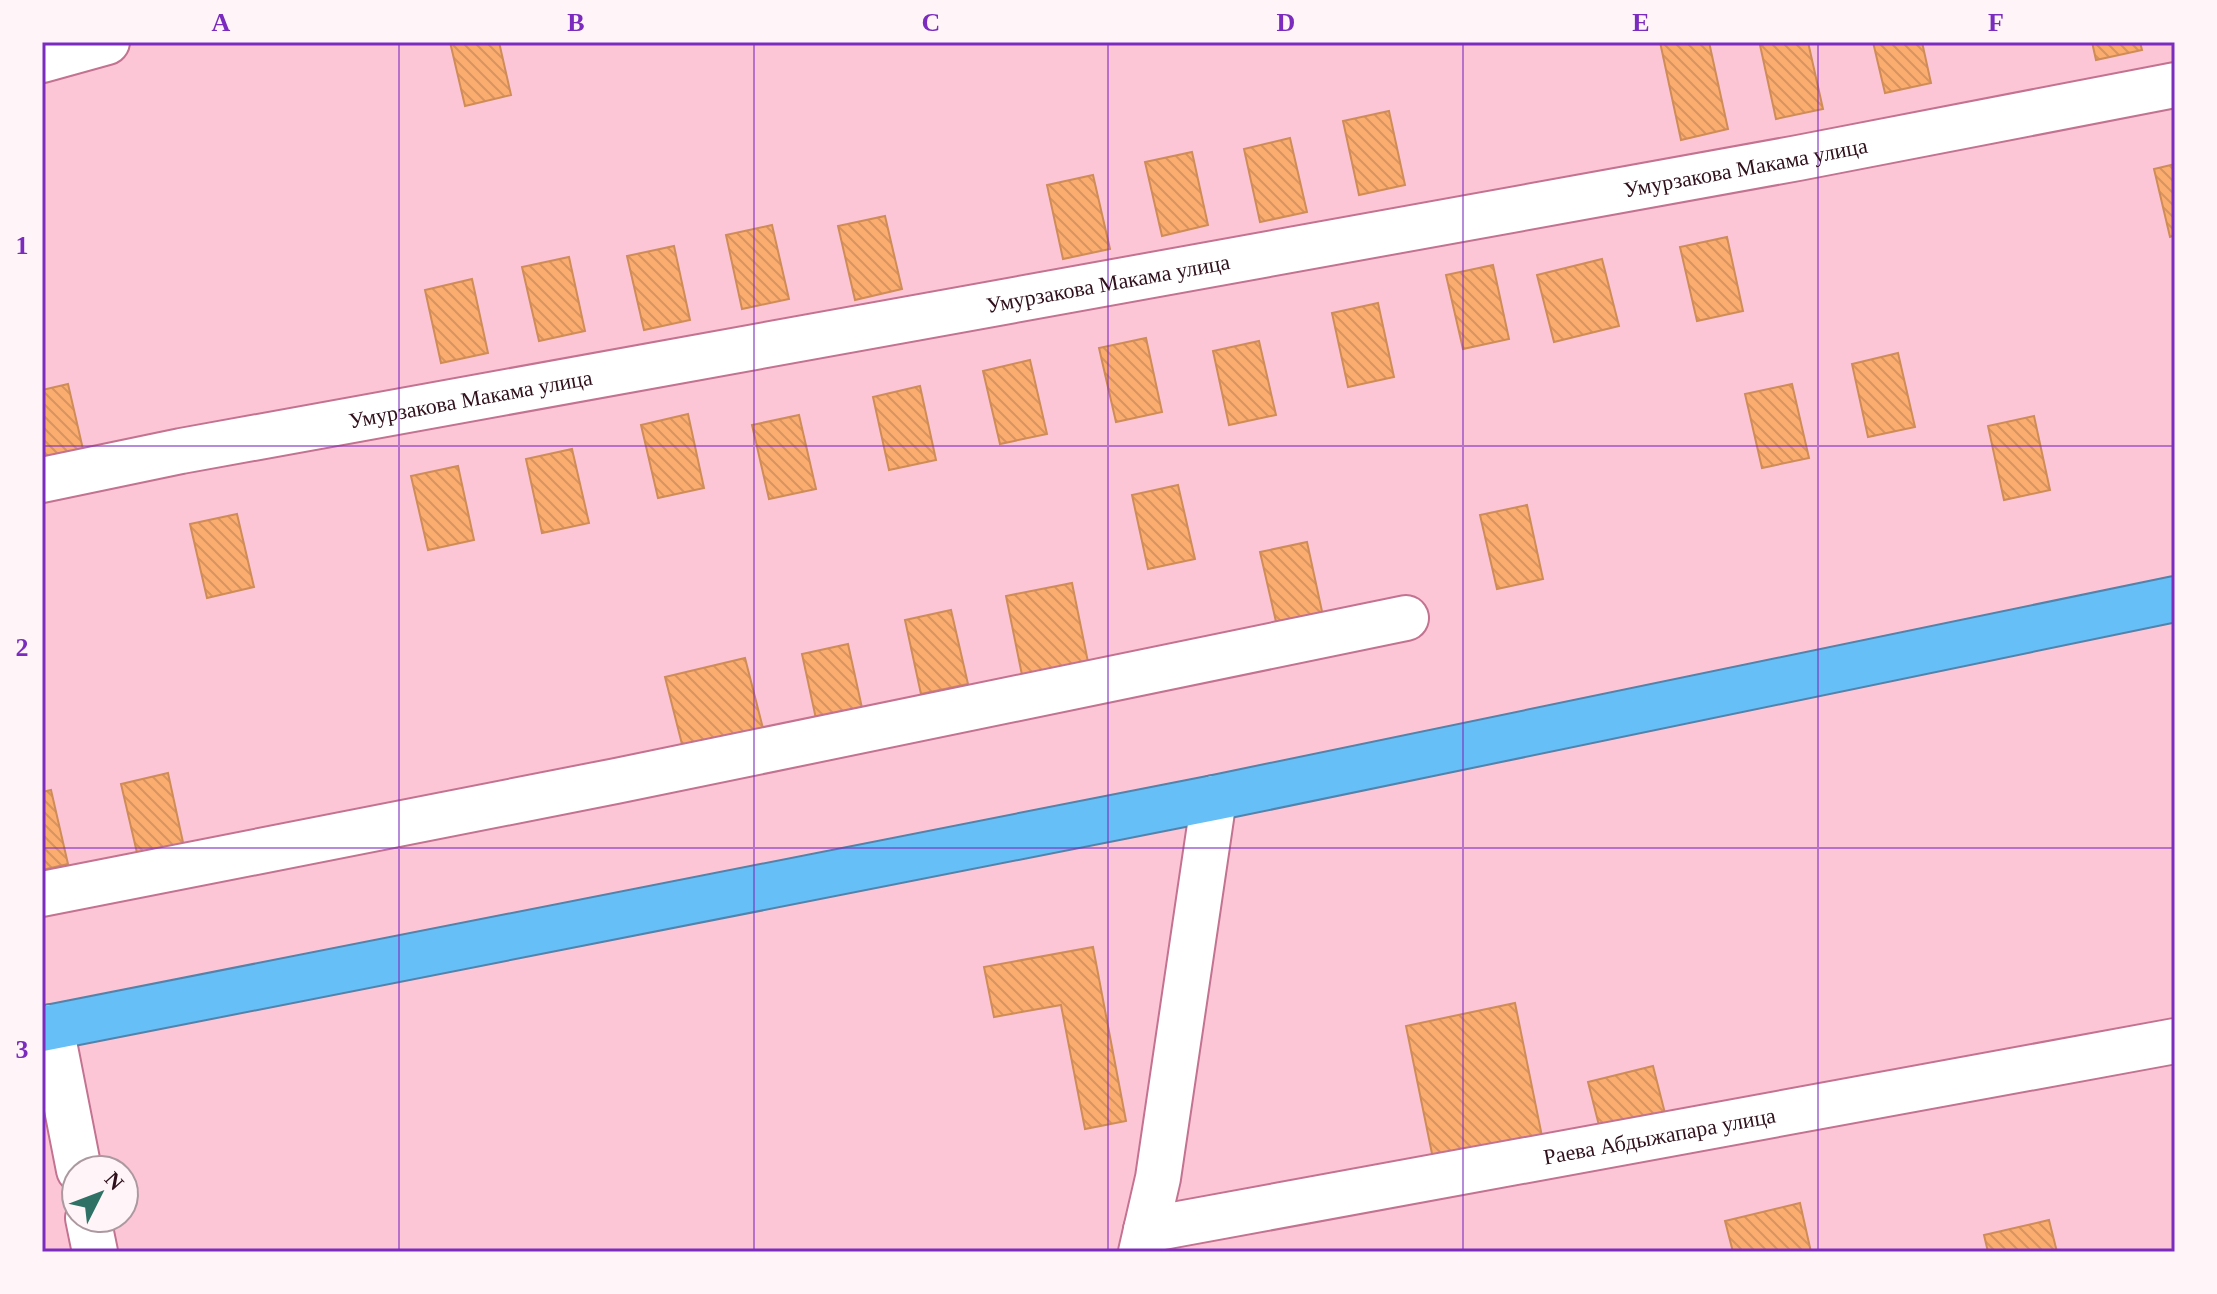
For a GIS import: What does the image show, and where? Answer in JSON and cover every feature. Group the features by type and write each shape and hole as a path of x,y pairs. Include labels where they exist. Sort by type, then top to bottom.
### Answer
{"highway":[{"path":"47,1028 1214,798 2175,599"}],"street":[{"path":"42,60 107,42"},
{"name":"Умурзакова Макама улица","path":"42,480 181,451 1798,158 2175,85"},
{"path":"42,894 616,781 1406,618"},
{"path":"1143,1241 1158,1178 1214,798"},
{"path":"47,1028 75,1154"},
{"name":"Раева Абдыжапара улица","path":"1143,1241 2175,1041"}],"building":[{"path":"450,42 499,42 511,95 465,106"},
{"path":"1660,42 1709,42 1728,129 1681,140"},
{"path":"1808,42 1823,109 1776,119 1760,45"},
{"path":"1873,42 1922,42 1931,83 1885,93"},
{"path":"2092,42 2140,42 2142,50 2096,60"},
{"path":"1389,111 1405,185 1359,195 1343,121"},
{"path":"1290,138 1307,212 1260,222 1244,149"},
{"path":"1192,152 1208,225 1162,236 1145,162"},
{"path":"2175,164 2175,235 2170,237 2154,169"},
{"path":"1093,175 1110,249 1063,259 1047,185"},
{"path":"885,216 902,289 855,300 838,226"},
{"path":"772,225 789,299 742,309 726,235"},
{"path":"1727,237 1743,311 1697,321 1680,247"},
{"path":"674,246 690,320 644,330 627,256"},
{"path":"569,257 585,331 539,341 522,267"},
{"path":"1602,259 1619,326 1554,342 1537,275"},
{"path":"1493,265 1509,339 1463,349 1446,275"},
{"path":"472,279 488,353 441,363 425,290"},
{"path":"1378,303 1394,377 1348,387 1332,313"},
{"path":"1146,338 1162,412 1116,422 1099,348"},
{"path":"1259,341 1276,415 1229,425 1213,351"},
{"path":"1898,353 1915,427 1868,437 1852,364"},
{"path":"1030,360 1047,434 1000,444 983,371"},
{"path":"68,384 85,458 42,467 42,390"},
{"path":"1792,384 1809,458 1762,468 1745,394"},
{"path":"920,386 936,460 889,470 873,397"},
{"path":"688,414 704,488 658,498 641,425"},
{"path":"799,415 816,489 769,499 752,425"},
{"path":"2034,416 2050,490 2004,500 1988,426"},
{"path":"572,449 589,523 542,533 526,459"},
{"path":"458,466 474,540 428,550 411,476"},
{"path":"1178,485 1195,559 1148,569 1132,495"},
{"path":"1527,505 1543,579 1497,589 1480,515"},
{"path":"237,514 254,587 207,598 190,524"},
{"path":"1307,542 1323,616 1277,626 1260,552"},
{"path":"1072,583 1088,662 1022,675 1006,596"},
{"path":"951,610 968,684 921,694 905,620"},
{"path":"848,644 864,717 818,728 802,654"},
{"path":"745,658 766,740 686,760 665,677"},
{"path":"168,773 184,847 138,857 121,784"},
{"path":"51,790 68,864 42,870 42,792"},
{"path":"1093,947 1126,1121 1085,1129 1061,1005 994,1017 984,967"},
{"path":"1515,1003 1548,1166 1439,1188 1406,1026"},
{"path":"1653,1066 1670,1133 1605,1149 1588,1082"},
{"path":"1800,1203 1811,1252 1733,1252 1725,1221"},
{"path":"2049,1220 2057,1252 1988,1252 1984,1235"}]}
